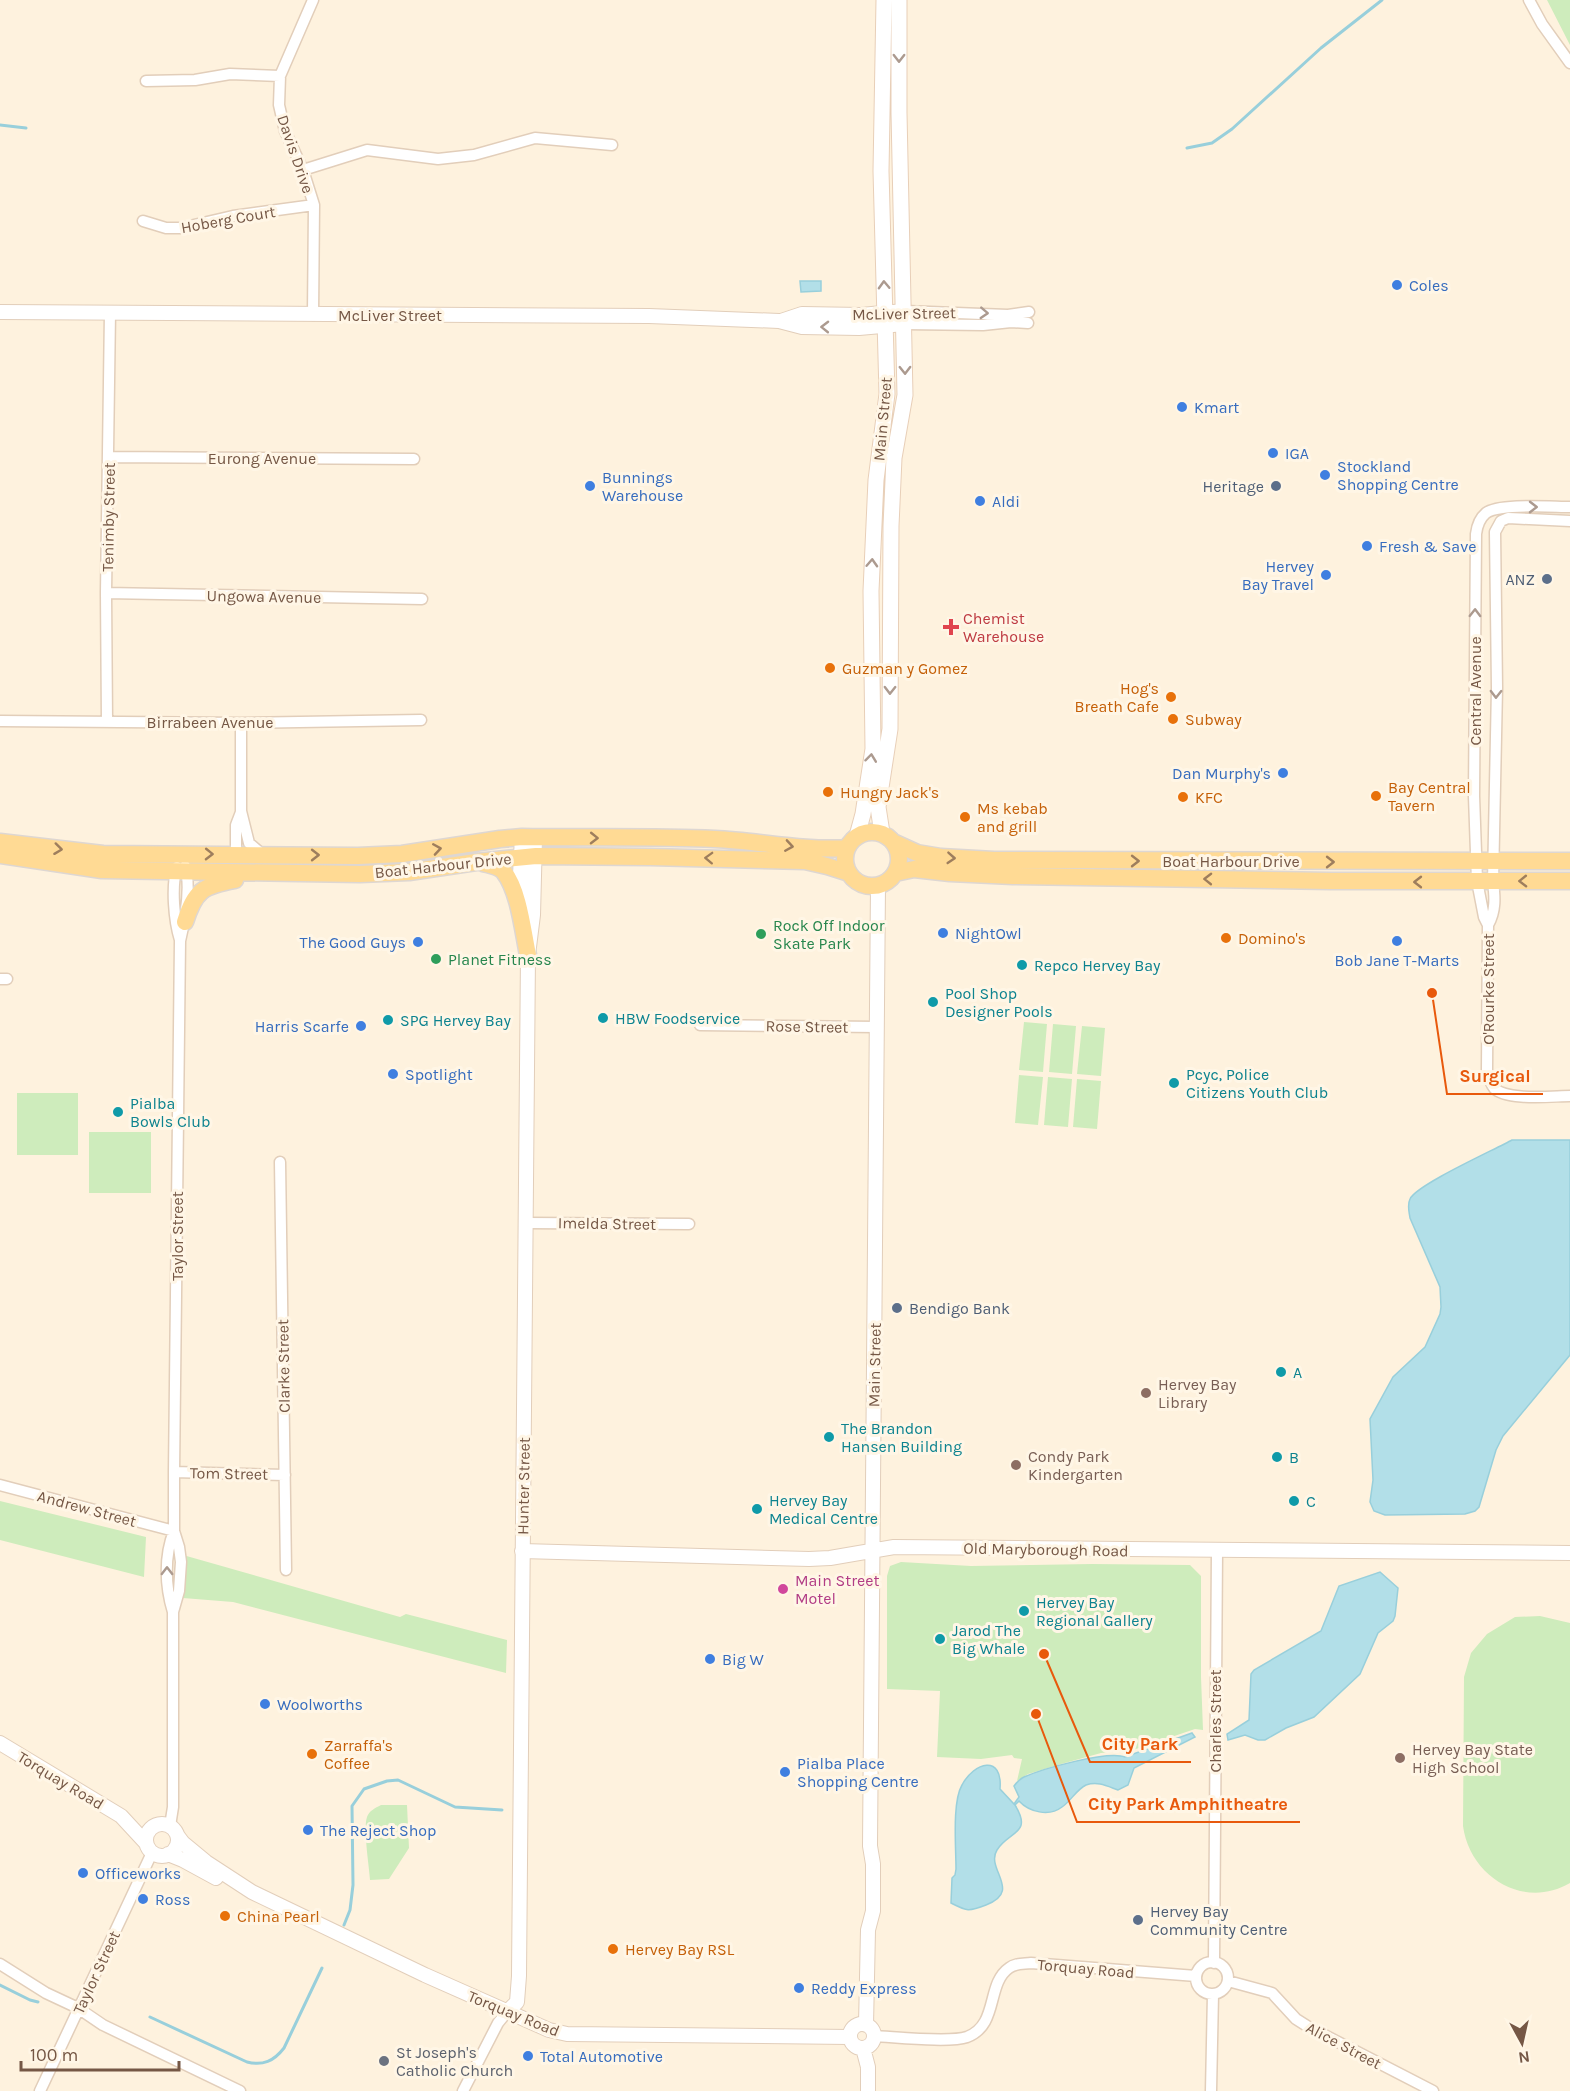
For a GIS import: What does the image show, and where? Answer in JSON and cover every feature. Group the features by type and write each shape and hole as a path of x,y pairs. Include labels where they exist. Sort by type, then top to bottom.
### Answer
{"main road":[{"name":"Main Street","path":"852,842 863,814 873,749 871,591 876,480 887,394 881,182 884,0"},
{"name":"Main Street","path":"889,838 878,807 890,729 891,526 894,458 905,395 899,0"},
{"path":"874,831 889,838 900,858 896,873 885,883 862,884 849,873 846,865 845,856 852,842 874,831"},
{"name":"Boat Harbour Drive","path":"0,842 103,854 264,855 402,854 528,837 713,839 765,842 810,849 852,842"},
{"name":"Boat Harbour Drive","path":"889,838 917,853 974,859 1570,861"},
{"name":"Boat Harbour Drive","path":"0,855 102,870 181,872 409,872 529,856 805,861 849,873"},
{"path":"236,855 249,865 290,867 322,873"},
{"path":"1230,861 1245,871 1285,872 1308,880"},
{"path":"476,862 497,867 504,872 516,900 528,955"},
{"name":"Boat Harbour Drive","path":"896,873 914,869 1013,876 1570,881"},
{"path":"185,922 190,904 205,888 214,884 271,873"}],"street":[{"name":"Davis Drive","path":"313,315 314,205 303,170 285,131 279,105 280,76 314,0"},
{"path":"1529,0 1542,24 1570,63"},
{"path":"146,81 195,80 230,74 280,76"},
{"path":"303,170 367,150 438,159 474,155 535,138 612,145"},
{"name":"Hoberg Court","path":"144,221 166,228 181,228 233,216 314,205"},
{"name":"McLiver Street","path":"0,312 649,316 779,321 802,327 859,328 885,319 990,313 1028,317"},
{"name":"Tenimby Street","path":"107,722 106,593 110,312"},
{"name":"Eurong Avenue","path":"109,458 414,459"},
{"name":"Central Avenue","path":"1485,882 1474,614 1478,525 1486,513 1496,509 1570,507"},
{"name":"Central Avenue","path":"1485,882 1484,862 1497,688 1495,532 1501,521 1517,517 1570,521"},
{"name":"Ungowa Avenue","path":"106,593 422,598"},
{"name":"Birrabeen Avenue","path":"0,721 241,723 421,720"},
{"path":"241,723 241,811 249,843 264,855"},
{"path":"236,855 236,825 241,811"},
{"name":"Hunter Street","path":"507,2012 518,1999 519,1976 528,955 533,915 528,837"},
{"name":"Taylor Street","path":"168,1829 173,1807 173,1612 179,1591 181,1562 174,1531 174,1472 180,940 185,922 181,854"},
{"name":"Taylor Street","path":"180,940 175,926 181,872"},
{"name":"O'Rourke Street","path":"1485,882 1484,917 1488,925"},
{"name":"O'Rourke Street","path":"1485,882 1495,903 1488,925 1487,1070 1490,1082 1494,1088 1508,1095 1570,1096"},
{"name":"Main Street","path":"870,2031 869,1926 873,1911 873,1864 870,1845 878,885"},
{"name":"Rose Street","path":"700,1025 878,1027"},
{"name":"Clarke Street","path":"280,1162 286,1570"},
{"name":"Imelda Street","path":"526,1222 689,1224"},
{"name":"Tom Street","path":"174,1472 285,1475"},
{"name":"Andrew Street","path":"0,1485 174,1531"},
{"name":"Old Maryborough Road","path":"522,1551 809,1558 830,1558 894,1547 1570,1553"},
{"name":"Charles Street","path":"1214,1963 1216,1551"},
{"name":"Torquay Road","path":"0,1743 121,1816 140,1834 150,1848"},
{"name":"Torquay Road","path":"121,1816 168,1829 190,1849 238,1885"},
{"path":"168,1829 175,1849 163,1856 150,1848 148,1832 168,1829"},
{"name":"Taylor Street","path":"40,2091 150,1857 150,1848"},
{"name":"Torquay Road","path":"168,1854 222,1882 238,1885 425,1975 549,2030 567,2034 850,2037"},
{"name":"Torquay Road","path":"870,2031 955,2039 973,2034 979,2030 987,2018 1004,1973 1017,1964 1031,1963 1196,1976"},
{"path":"1214,1963 1226,1970 1228,1981 1223,1990 1213,1994 1202,1991 1196,1976 1202,1966 1214,1963"},
{"path":"0,1964 78,2008 101,2025 240,2091"},
{"name":"Alice Street","path":"1228,1981 1272,1993 1296,2019 1307,2026 1433,2091"},
{"path":"1211,2091 1213,1994"},
{"path":"463,2091 498,2023 507,2012"},
{"path":"856,2026 870,2031 870,2046 863,2048 854,2045 850,2037 856,2026"},
{"path":"863,2048 868,2067 868,2091"}],"green space":[{"path":"1547,0 1570,0 1570,45"},
{"path":"1024,1022 1047,1024 1043,1072 1019,1070"},
{"path":"1053,1024 1076,1026 1072,1074 1049,1072"},
{"path":"1082,1026 1105,1028 1101,1076 1077,1074"},
{"path":"1019,1075 1043,1077 1038,1125 1015,1123"},
{"path":"1048,1077 1072,1079 1068,1127 1044,1125"},
{"path":"1077,1079 1101,1081 1097,1129 1073,1127"},
{"path":"17,1093 78,1093 78,1155 17,1155"},
{"path":"89,1132 151,1132 151,1193 89,1193"},
{"path":"0,1501 146,1537 144,1577 0,1540"},
{"path":"183,1555 400,1617 406,1614 507,1640 506,1673 233,1602 183,1598"},
{"path":"901,1562 971,1566 1190,1565 1201,1576 1203,1730 1195,1729 1133,1750 1101,1753 1028,1774 1017,1781 1022,1759 1014,1758 1012,1755 981,1759 937,1757 940,1691 887,1689 887,1576 890,1566"},
{"path":"1540,1616 1570,1623 1570,1883 1535,1893 1502,1884 1488,1874 1476,1860 1468,1844 1463,1826 1464,1677 1471,1653 1487,1634 1515,1617"},
{"path":"381,1805 407,1805 409,1848 389,1879 370,1880 366,1823 369,1813"}],"water":[{"path":"800,281 821,281 821,291 801,292"},
{"path":"1512,1140 1570,1140 1570,1355 1503,1436 1496,1450 1479,1507 1475,1511 1465,1514 1385,1515 1374,1511 1370,1502 1373,1480 1370,1419 1393,1377 1425,1347 1441,1307 1440,1287 1410,1218 1409,1201 1426,1185"},
{"path":"1380,1572 1398,1588 1395,1616 1393,1621 1378,1633 1360,1674 1314,1717 1286,1728 1265,1740 1245,1735 1228,1740 1227,1734 1249,1720 1251,1674 1254,1670 1321,1631 1339,1586"},
{"path":"1192,1733 1195,1737 1134,1768 1128,1785 1118,1790 1098,1784 1086,1785 1065,1805 1051,1812 1039,1812 1019,1801 1015,1805 1020,1814 1020,1827 997,1850 995,1857 995,1865 1003,1886 1002,1893 997,1899 971,1910 951,1903 952,1878 956,1869 957,1802 962,1785 973,1771 987,1765 997,1770 1000,1789 1014,1804 1019,1797 1014,1786 1024,1777 1059,1765 1090,1758 1125,1757"}],"waterway":[{"path":"1187,148 1212,143 1232,129 1321,48 1382,0"},
{"path":"0,125 26,128"},
{"path":"344,1925 350,1910 353,1885 352,1806 364,1789 387,1781 398,1780 455,1807 502,1810"},
{"path":"150,2017 247,2062 263,2063 272,2059 284,2048 322,1968"},
{"path":"0,1985 38,2002"}],"place":[{"name":"Coles","path":"1397,285"},
{"name":"Kmart","path":"1182,407"},
{"name":"IGA","path":"1273,453"},
{"name":"Stockland Shopping Centre","path":"1325,475"},
{"name":"Bunnings Warehouse","path":"590,486"},
{"name":"Heritage","path":"1276,486"},
{"name":"Aldi","path":"980,501"},
{"name":"Fresh & Save","path":"1367,546"},
{"name":"Hervey Bay Travel","path":"1326,575"},
{"name":"ANZ","path":"1547,579"},
{"name":"Chemist Warehouse","path":"951,627"},
{"name":"Guzman y Gomez","path":"830,668"},
{"name":"Hog's Breath Cafe","path":"1171,697"},
{"name":"Subway","path":"1173,719"},
{"name":"Dan Murphy's","path":"1283,773"},
{"name":"Hungry Jack's","path":"828,792"},
{"name":"Bay Central Tavern","path":"1376,796"},
{"name":"KFC","path":"1183,797"},
{"name":"Ms kebab and grill","path":"965,817"},
{"name":"NightOwl","path":"943,933"},
{"name":"Rock Off Indoor Skate Park","path":"761,934"},
{"name":"Domino's","path":"1226,938"},
{"name":"Bob Jane T-Marts","path":"1397,941"},
{"name":"The Good Guys","path":"418,942"},
{"name":"Planet Fitness","path":"436,959"},
{"name":"Repco Hervey Bay","path":"1022,965"},
{"name":"Surgical","path":"1432,993"},
{"name":"Pool Shop Designer Pools","path":"933,1002"},
{"name":"HBW Foodservice","path":"603,1018"},
{"name":"SPG Hervey Bay","path":"388,1020"},
{"name":"Harris Scarfe","path":"361,1026"},
{"name":"Spotlight","path":"393,1074"},
{"name":"Pcyc, Police Citizens Youth Club","path":"1174,1083"},
{"name":"Pialba Bowls Club","path":"118,1112"},
{"name":"Bendigo Bank","path":"897,1308"},
{"name":"A","path":"1281,1372"},
{"name":"Hervey Bay Library","path":"1146,1393"},
{"name":"The Brandon Hansen Building","path":"829,1437"},
{"name":"B","path":"1277,1457"},
{"name":"Condy Park Kindergarten","path":"1016,1465"},
{"name":"C","path":"1294,1501"},
{"name":"Hervey Bay Medical Centre","path":"757,1509"},
{"name":"Main Street Motel","path":"783,1589"},
{"name":"Hervey Bay Regional Gallery","path":"1024,1611"},
{"name":"Jarod The Big Whale","path":"940,1639"},
{"name":"City Park","path":"1044,1654"},
{"name":"Big W","path":"710,1659"},
{"name":"Woolworths","path":"265,1704"},
{"name":"City Park Amphitheatre","path":"1036,1714"},
{"name":"Zarraffa's Coffee","path":"312,1754"},
{"name":"Hervey Bay State High School","path":"1400,1758"},
{"name":"Pialba Place Shopping Centre","path":"785,1772"},
{"name":"The Reject Shop","path":"308,1830"},
{"name":"Officeworks","path":"83,1873"},
{"name":"Ross","path":"143,1899"},
{"name":"China Pearl","path":"225,1916"},
{"name":"Hervey Bay Community Centre","path":"1138,1920"},
{"name":"Hervey Bay RSL","path":"613,1949"},
{"name":"Reddy Express","path":"799,1988"},
{"name":"Total Automotive","path":"528,2056"},
{"name":"St Joseph's Catholic Church","path":"384,2061"}]}
